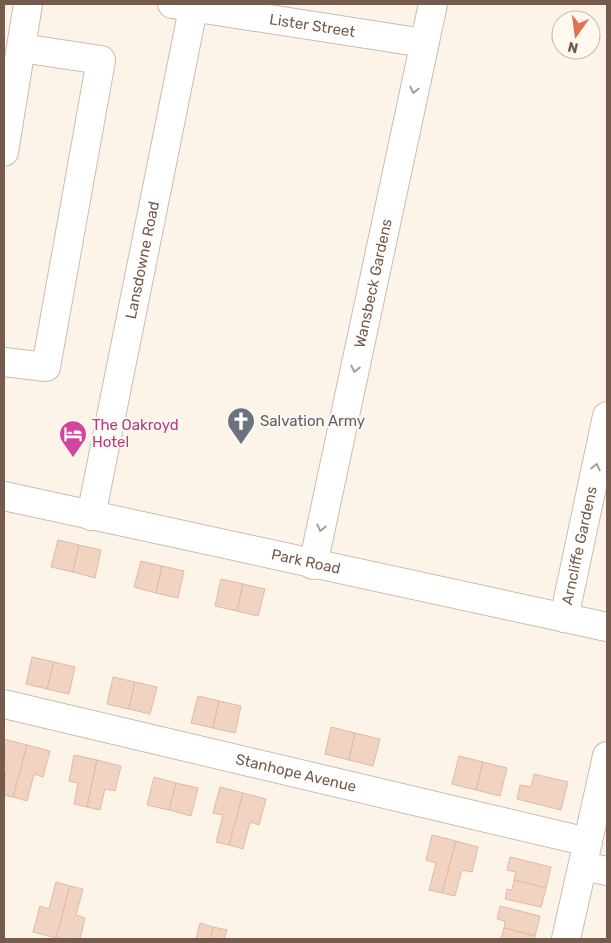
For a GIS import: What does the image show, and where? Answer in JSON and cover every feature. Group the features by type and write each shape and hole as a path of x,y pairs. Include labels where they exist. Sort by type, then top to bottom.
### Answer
{"street":[{"path":"4,152 28,4"},
{"name":"Wansbeck Gardens","path":"313,565 433,4"},
{"name":"Lister Street","path":"187,5 424,43"},
{"name":"Lansdowne Road","path":"91,516 187,5"},
{"path":"4,362 46,367 100,60 21,48"},
{"name":"Arncliffe Gardens","path":"564,618 607,416"},
{"name":"Park Road","path":"4,496 313,565 607,627"},
{"name":"Stanhope Avenue","path":"4,704 593,860"},
{"path":"566,939 593,860 607,756"}],"building":[{"path":"58,540 79,545 73,572 51,567"},
{"path":"79,545 101,550 95,578 73,572"},
{"path":"141,561 162,566 156,593 134,587"},
{"path":"162,566 184,571 178,598 156,593"},
{"path":"221,579 243,584 237,611 215,606"},
{"path":"243,584 265,589 258,616 237,611"},
{"path":"32,657 54,662 47,689 26,684"},
{"path":"54,662 75,667 69,694 47,689"},
{"path":"113,677 135,682 129,709 107,704"},
{"path":"135,682 157,687 150,714 129,709"},
{"path":"198,696 219,701 213,728 191,723"},
{"path":"219,701 241,706 235,733 213,728"},
{"path":"331,727 355,733 349,760 325,754"},
{"path":"355,733 380,739 373,766 349,760"},
{"path":"4,739 27,745 13,797 4,795 4,780 7,767 4,766"},
{"path":"27,745 50,751 43,777 34,774 27,801 13,797"},
{"path":"74,755 97,760 87,807 74,804 78,783 69,781"},
{"path":"459,756 483,762 476,790 452,784"},
{"path":"97,760 121,766 115,791 105,789 100,810 87,807"},
{"path":"483,762 507,768 500,796 476,790"},
{"path":"534,774 568,782 561,810 517,799 520,785 531,787"},
{"path":"154,777 176,783 169,810 147,805"},
{"path":"176,783 198,788 191,816 169,810"},
{"path":"220,787 243,793 229,845 216,842 223,815 213,813"},
{"path":"243,793 266,799 259,825 250,822 243,849 229,845"},
{"path":"432,835 456,841 442,893 429,890 436,863 426,860"},
{"path":"456,841 478,847 472,872 462,870 455,896 442,893"},
{"path":"510,857 551,867 546,888 514,880 516,872 507,870"},
{"path":"514,880 546,888 541,907 505,899 507,889 512,890"},
{"path":"56,882 70,886 56,938 33,932 40,906 49,909"},
{"path":"70,886 83,889 76,915 85,918 80,939 56,938"},
{"path":"500,906 540,916 535,936 504,928 505,921 497,919"},
{"path":"200,923 213,927 210,939 196,939"},
{"path":"213,927 227,930 224,939 210,939"},
{"path":"504,928 535,936 535,939 501,939"}],"place":[{"name":"Salvation Army","path":"241,445"},
{"name":"The Oakroyd Hotel","path":"73,458"}]}
